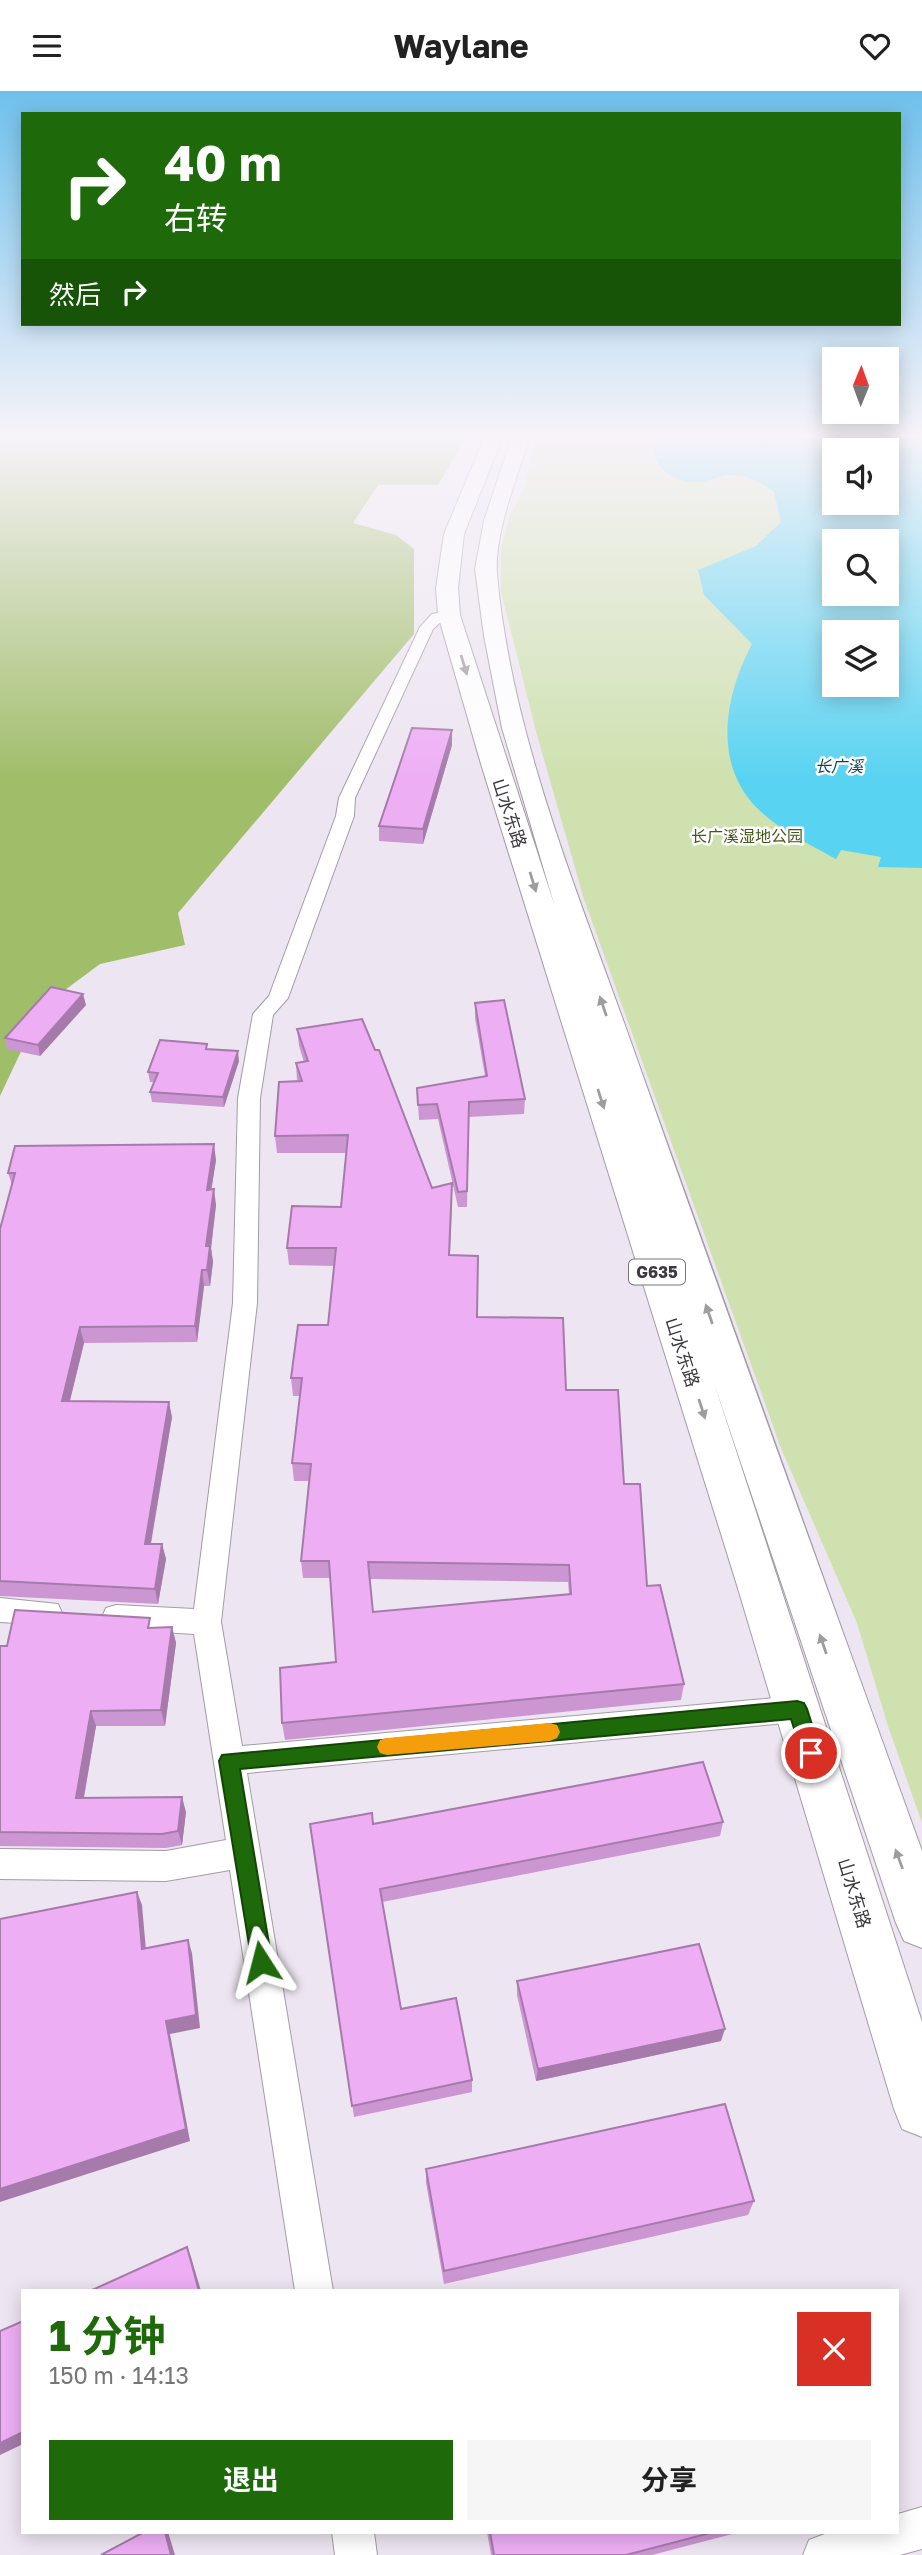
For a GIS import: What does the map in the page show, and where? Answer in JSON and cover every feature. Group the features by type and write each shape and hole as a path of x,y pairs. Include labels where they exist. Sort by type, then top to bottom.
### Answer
{"highway":[{"name":"山水东路","path":"452,551 447,588 449,615 922,2109"},
{"name":"山水东路","path":"489,551 486,569 495,636 514,728 544,832 922,1923"}],"street":[{"path":"314,2289 207,1622 244,1303 248,1098 263,1014 278,998 345,816 347,798 427,627 438,617 449,615"},
{"path":"0,1610 207,1622"},
{"path":"229,1761 797,1709"},
{"path":"0,1864 166,1866 243,1852"},
{"path":"824,2555 922,2528"},
{"path":"353,2534 356,2555"}],"green space":[{"path":"0,551 414,551 414,634 178,913 185,945 100,964 42,1007 0,1096"},
{"name":"长广溪湿地公园","path":"501,551 822,551 822,606 899,606 899,551 922,551 922,1823 888,1726 857,1623 781,1448 584,899 537,735 501,592"}],"water":[{"name":"长广溪","path":"744,551 822,551 822,606 899,606 899,551 922,551 922,868 878,867 881,857 841,850 836,859 773,822 755,806 741,788 728,747 730,705 735,684 752,644 704,595 698,570"}],"building":[{"path":"412,728 452,730 423,829 379,826"},
{"path":"51,987 83,994 38,1045 5,1038"},
{"path":"504,1000 525,1099 469,1102 467,1191 458,1192 437,1104 418,1105 417,1088 487,1076 475,1003"},
{"path":"362,1019 375,1050 379,1050 432,1188 452,1183 449,1255 478,1256 477,1317 563,1318 566,1390 618,1390 624,1484 640,1484 647,1586 660,1585 684,1684 282,1723 280,1668 336,1662 329,1561 301,1561 311,1464 292,1463 302,1378 291,1378 298,1325 328,1325 336,1248 287,1248 292,1206 341,1207 348,1135 275,1136 279,1082 302,1081 296,1063 308,1061 297,1029","holes":["368,1562 569,1565 571,1594 373,1612"]},
{"path":"160,1040 207,1044 206,1049 238,1051 223,1097 150,1092 158,1073 148,1072"},
{"path":"214,1144 207,1190 214,1189 206,1246 210,1246 207,1270 202,1270 195,1326 80,1327 62,1401 169,1402 145,1544 162,1544 155,1589 0,1581 0,1229 15,1173 8,1173 15,1146"},
{"path":"15,1610 150,1618 148,1628 172,1627 161,1710 91,1711 76,1798 182,1797 178,1831 162,1834 0,1832 0,1646 7,1646"},
{"path":"703,1762 723,1822 380,1889 401,2009 456,1998 472,2080 352,2106 310,1824 372,1813 373,1824"},
{"path":"137,1892 142,1949 188,1940 196,2015 166,2021 186,2129 0,2189 0,1919"},
{"path":"699,1944 725,2029 538,2069 517,1981"},
{"path":"725,2104 754,2201 444,2271 426,2169"},
{"path":"187,2247 198,2289 94,2289"},
{"path":"21,2322 21,2433 0,2443 0,2331"},
{"path":"140,2534 166,2534 171,2555 101,2555"},
{"path":"490,2534 706,2534 626,2555 494,2555"}],"slow traffic":[{"path":"387,1747 550,1732"}],"route":[{"path":"261,1962 229,1761 797,1709 811,1753"}]}
